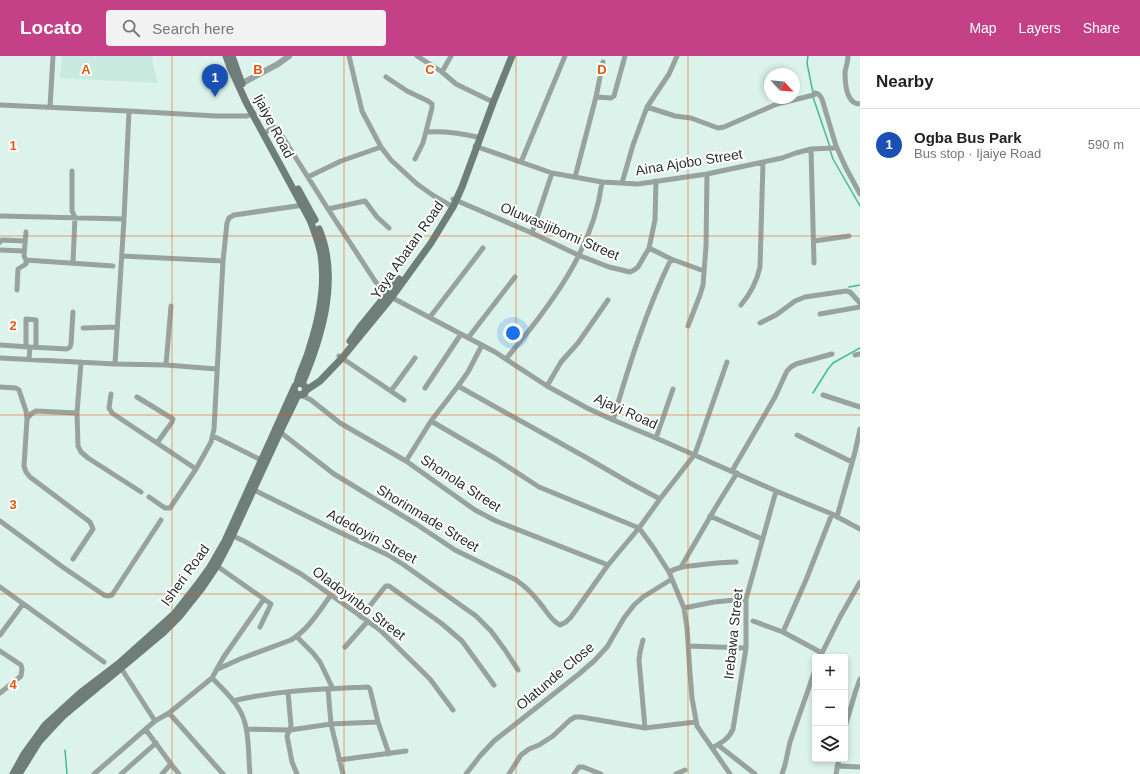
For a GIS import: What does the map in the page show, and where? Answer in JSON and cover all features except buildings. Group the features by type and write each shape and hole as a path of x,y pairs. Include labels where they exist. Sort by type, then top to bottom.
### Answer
{"main road":[{"name":"Ijaiye Road","path":"226,56 230,67 254,113 304,205"},
{"name":"Ijaiye Road","path":"232,56 240,85"},
{"name":"Yaya Abatan Road","path":"476,146 477,137 508,56"},
{"name":"Yaya Abatan Road","path":"301,390 341,357 360,327 389,296 453,203 512,56"},
{"name":"Ijaiye Road","path":"254,113 266,132 304,205"},
{"name":"Isheri Road","path":"13,774 34,741 48,723 80,693 118,664 190,604 217,566 233,536 280,432 301,390 319,335 326,304 328,278 325,248 321,235 304,205"},
{"name":"Isheri Road","path":"19,774 29,757 63,716 164,632 177,615 210,568 225,541 261,460 301,390"}],"street":[{"path":"50,107 53,56"},
{"path":"240,85 278,64 289,56"},
{"name":"Oluwasijibomi Street","path":"349,56 362,111 381,147 391,160 417,184 434,196 532,233 578,255 609,267 630,272 638,267 649,248 655,220 656,181"},
{"path":"417,56 442,72 456,84 491,101"},
{"path":"442,72 451,56"},
{"path":"521,162 565,56"},
{"path":"596,97 611,98 614,96 625,56"},
{"path":"622,183 633,145 647,106 669,74 677,56"},
{"path":"848,56 845,71 846,90 854,103 860,104"},
{"path":"575,177 596,97 603,62"},
{"path":"386,77 407,91 432,104 423,143 415,159"},
{"path":"647,106 676,116 691,118 718,128 724,127 777,104 814,94 820,95 835,147 860,194"},
{"path":"0,105 129,110 216,116 247,116 254,113"},
{"path":"115,364 129,110"},
{"path":"266,132 274,127 277,128 328,210 375,280 389,296"},
{"path":"426,132 445,131 477,137"},
{"name":"Aina Ajobo Street","path":"476,146 552,173 602,182 638,184 707,174 782,158 811,149 835,147"},
{"path":"308,177 341,161 381,147"},
{"path":"811,149 814,263"},
{"path":"741,305 748,297 758,278 760,267 763,162"},
{"path":"72,171 72,211 74,217 73,263"},
{"path":"532,233 552,173"},
{"path":"688,326 703,285 706,247 707,174"},
{"path":"506,359 543,314 570,273 588,237 595,217 602,182"},
{"path":"328,210 365,201 377,216 390,228"},
{"path":"149,497 165,508 170,508 196,469 213,436 223,261 227,223 229,218 234,215 304,205"},
{"path":"0,216 124,219"},
{"path":"17,290 18,269 26,264 24,251 26,232"},
{"path":"814,241 849,236"},
{"path":"0,242 2,240 25,240"},
{"path":"430,317 483,248"},
{"path":"649,248 671,259 704,271"},
{"path":"0,250 24,251"},
{"path":"122,256 223,261"},
{"path":"613,420 645,318 657,287 671,259"},
{"path":"26,260 113,266"},
{"path":"468,338 515,276"},
{"path":"760,324 776,315 795,301 805,297 846,290 850,292 860,303"},
{"name":"Ajayi Road","path":"389,296 482,345 547,386 613,420 695,454 835,516 860,529"},
{"path":"547,386 561,362 578,343 608,300"},
{"path":"166,365 171,306"},
{"path":"820,314 860,307"},
{"path":"0,344 67,349 71,344 73,312"},
{"path":"29,359 26,319 36,320 36,347"},
{"path":"83,328 117,328"},
{"path":"425,388 461,334"},
{"path":"406,461 431,421 468,372 482,345"},
{"path":"681,567 776,397 787,371 796,364 832,354"},
{"path":"341,357 404,400"},
{"path":"0,358 166,365 217,369"},
{"path":"391,391 415,358"},
{"path":"81,362 77,413 78,446 81,452 88,458 142,492"},
{"path":"608,566 695,454 727,362"},
{"path":"458,386 660,499"},
{"path":"0,387 16,388 19,390 26,411 27,419 24,466 26,472 30,478 90,522 92,526 93,529 73,559"},
{"path":"656,438 673,389"},
{"name":"Shonola Street","path":"301,390 340,423 406,461 475,510 496,521 608,566"},
{"path":"111,394 109,408 112,413 196,469"},
{"path":"824,395 860,407"},
{"path":"137,397 173,419 157,443"},
{"path":"27,419 30,414 36,412 77,413"},
{"path":"431,421 539,486 639,528 669,572 684,608 689,646 690,679 697,726 730,774"},
{"path":"783,632 835,516 852,462 860,429"},
{"name":"Shorinmade Street","path":"280,432 328,470 350,485 409,520 455,550 520,583 531,592 556,623 560,625 566,622 571,616 608,566"},
{"path":"797,435 852,462"},
{"path":"213,436 261,460"},
{"name":"Adedoyin Street","path":"254,490 388,555 404,565 476,616 491,632 518,670"},
{"name":"Irebawa Street","path":"712,748 724,741 733,729 746,648 746,599 776,491"},
{"path":"710,516 762,539"},
{"path":"0,521 64,568 104,595 108,596 112,595 161,520"},
{"name":"Oladoyinbo Street","path":"233,536 301,574 380,630 430,679 453,710"},
{"path":"669,572 681,567 720,562 736,562"},
{"path":"217,566 270,602 271,606 260,627"},
{"name":"Olatunde Close","path":"466,774 494,741 579,674 607,648 624,618 634,605 643,597 672,579"},
{"path":"822,654 860,582"},
{"path":"361,617 384,588 389,586 441,623 462,641 494,685"},
{"path":"0,587 104,662"},
{"path":"218,669 297,637 313,620 331,595"},
{"path":"94,774 155,721 169,713 212,678 223,658 264,599"},
{"path":"684,608 714,602 746,599"},
{"path":"0,635 23,604"},
{"path":"753,621 783,632 819,654"},
{"path":"345,647 367,622"},
{"path":"297,637 320,662 330,689 331,724 343,774"},
{"path":"643,640 639,660 645,728"},
{"path":"689,646 746,648"},
{"path":"0,651 22,669 21,676 0,693"},
{"path":"122,668 155,721"},
{"path":"212,678 233,701 244,718 250,774"},
{"path":"782,774 790,742 812,679"},
{"path":"848,716 860,679"},
{"path":"233,701 253,696 288,692 368,687 371,692 378,722 389,754"},
{"path":"288,692 291,726 287,736 292,762 297,774"},
{"path":"169,713 223,774"},
{"path":"509,774 521,755 553,736 575,717 645,728 696,722"},
{"path":"246,729 290,730 331,724 378,722"},
{"path":"146,730 179,774"},
{"path":"121,774 156,743"},
{"path":"718,745 755,774"},
{"path":"339,760 406,751"},
{"path":"836,774 839,762"},
{"path":"162,774 171,764"},
{"path":"838,766 860,767"},
{"path":"574,774 579,767 583,767 601,774"},
{"path":"676,774 685,770"}],"shaded area":[{"path":"62,56 152,56 157,83 60,78"}],"waterway":[{"path":"808,56 807,63 813,93"},
{"path":"813,97 830,147"},
{"path":"830,150 833,159 860,206"},
{"path":"849,287 860,285"},
{"path":"813,393 833,363 860,348"},
{"path":"65,750 67,774"}],"place":[{"name":"Ogba Bus Park","path":"215,97"}]}
